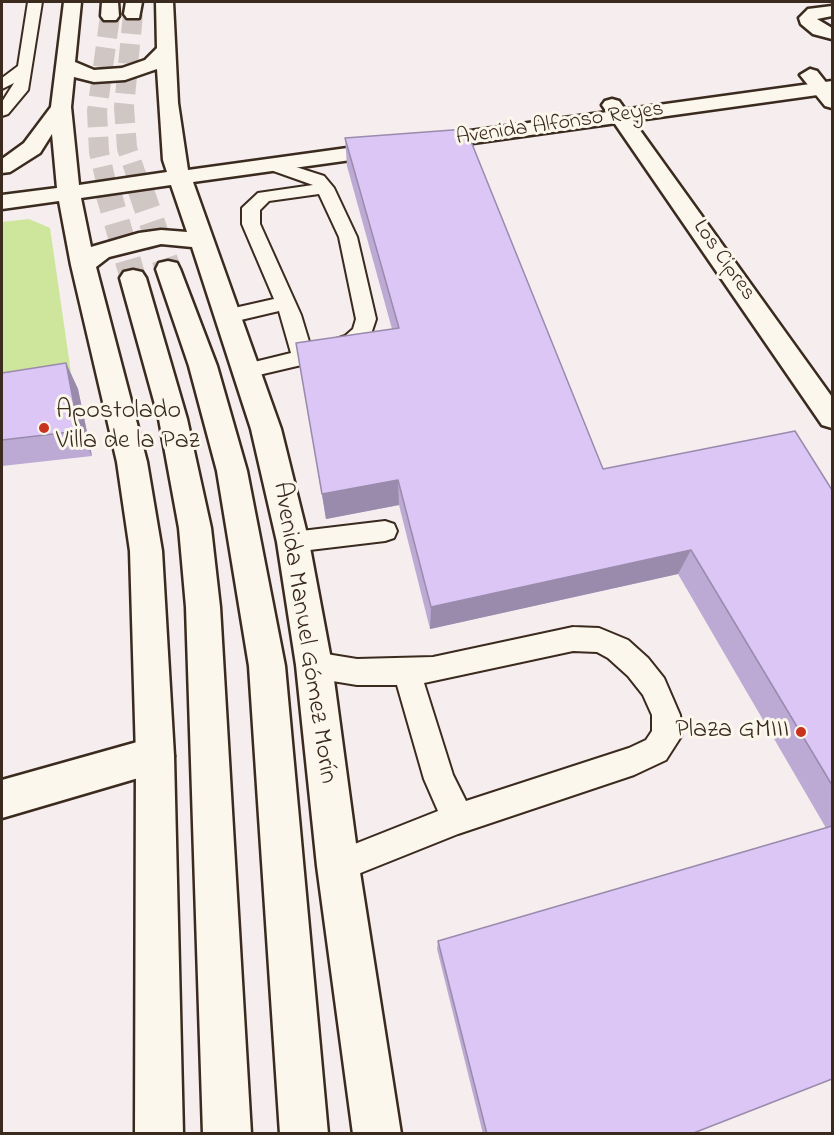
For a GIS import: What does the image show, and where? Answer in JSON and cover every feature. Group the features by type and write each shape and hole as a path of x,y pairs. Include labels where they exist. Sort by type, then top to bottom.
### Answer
{"street":[{"path":"72,2 53,179 83,266 141,507 149,604 154,756 159,1134"},
{"name":"Avenida Manuel Gómez Morín","path":"165,2 166,49 176,168 266,429 293,542 314,665 338,866 377,1134"},
{"path":"832,11 814,13 808,18 810,24 832,34"},
{"path":"64,63 82,74 125,74 152,64 166,49"},
{"name":"Avenida Alfonso Reyes","path":"2,179 53,179 176,168 826,85"},
{"path":"2,167 32,148 61,107"},
{"name":"Avenida Alfonso Reyes","path":"176,168 227,170 616,111"},
{"name":"Los Cipres","path":"616,111 832,418"},
{"path":"83,266 100,252 139,240 199,234 208,190 227,170"},
{"name":"Avenida Alfonso Reyes","path":"2,202 53,179"},
{"name":"Avenida Manuel Gómez Morín","path":"168,269 203,366 226,450 267,666 304,1134"},
{"path":"133,278 173,419 195,528 203,607 227,1134"},
{"path":"2,799 154,756"}],"lane":[{"path":"2,111 20,90 35,2"},
{"path":"2,85 25,68"},
{"path":"246,372 303,358 352,341 363,332 366,319 348,237 325,188 318,180 271,164"},
{"path":"303,358 286,303 250,224 251,208 264,197 325,188"},
{"path":"228,316 286,303"},
{"path":"293,542 385,531"},
{"path":"314,665 357,672 433,670 573,639 599,640 618,649 638,667 654,687 666,715 667,735 656,750 634,761 458,819 338,866"},
{"path":"406,672 436,768 458,819"}],"green space":[{"path":"29,219 50,228 72,380 2,390 2,222"}],"building":[{"path":"466,129 603,469 795,431 832,490 832,785 691,550 431,607 398,480 322,494 296,343 399,328 345,138"},
{"path":"66,363 79,431 2,440 2,373"},
{"path":"832,826 832,1079 691,1134 487,1134 438,941"}],"tunnel":[{"path":"133,14 124,107 127,148 140,186"},
{"path":"107,186 99,152 97,111 110,16"},
{"path":"106,185 133,278"},
{"path":"139,185 168,269"}],"place":[{"name":"Apostolado Villa de la Paz","path":"44,428"},
{"name":"Plaza GMIII","path":"801,732"}]}
